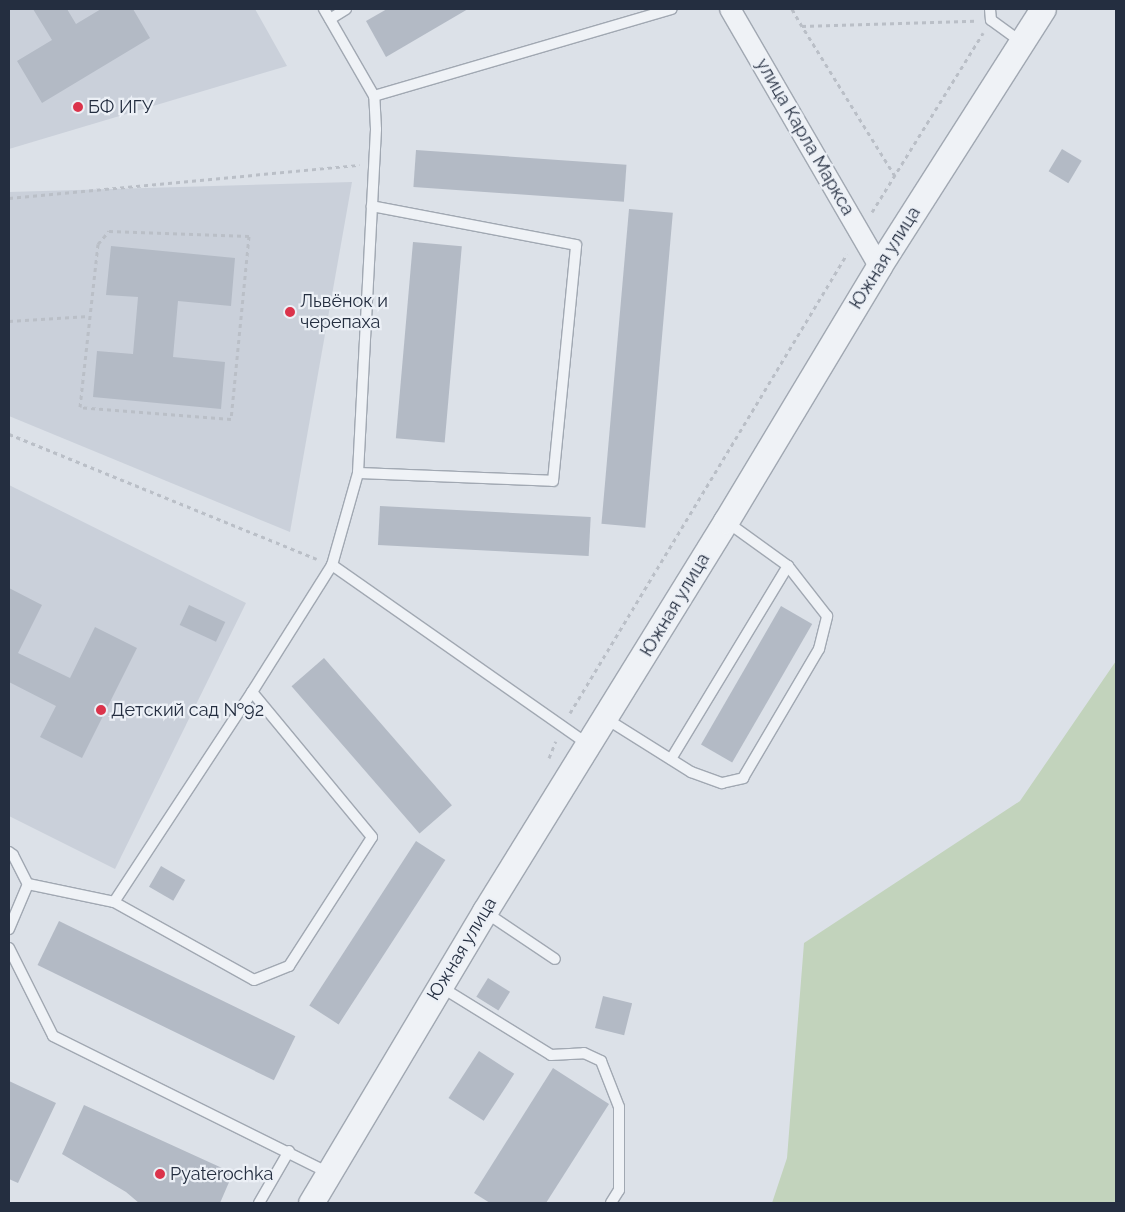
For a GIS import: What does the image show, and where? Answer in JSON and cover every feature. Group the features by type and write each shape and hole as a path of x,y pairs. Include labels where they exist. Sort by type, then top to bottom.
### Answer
{"street":[{"name":"улица Карла Маркса","path":"730,9 880,266"},
{"name":"Южная улица","path":"311,1203 484,911 726,521 880,266 1043,9"}],"lane":[{"path":"114,902 252,692 332,565 358,473 374,164 374,96 324,9"},
{"path":"330,19 346,9"},
{"path":"374,96 672,9"},
{"path":"990,9 991,20 1021,43"},
{"path":"358,473 553,481 576,245 372,206"},
{"path":"605,718 691,772 722,783 743,778 819,649 827,616 788,566 726,521"},
{"path":"332,565 588,744"},
{"path":"670,758 788,566"},
{"path":"28,884 114,902 254,980 289,966 372,837 252,692"},
{"path":"9,852 13,855 28,884"},
{"path":"9,929 28,884"},
{"path":"484,911 556,959"},
{"path":"9,948 52,1036 329,1173"},
{"path":"440,986 551,1055 584,1054 601,1061 619,1108 619,1190 611,1203"},
{"path":"259,1203 289,1152"}],"path":[{"path":"792,9 895,176"},
{"path":"802,26 991,20"},
{"path":"548,760 563,725 860,232 991,20"},
{"path":"9,198 374,164"},
{"path":"109,231 249,236 231,419 80,407 89,316 98,244 109,231"},
{"path":"9,321 89,316"},
{"path":"9,434 332,565"}],"shaded area":[{"name":"БФ ИГУ","path":"9,9 255,9 287,66 9,149"},
{"path":"352,182 290,532 9,416 9,192"},
{"name":"Детский сад №92","path":"9,485 246,603 115,869 9,816"}],"green space":[{"path":"1116,661 1116,1203 772,1203 787,1158 804,943 1020,801"}],"building":[{"path":"33,9 67,9 76,24 101,9 133,9 150,38 42,103 17,61 52,40"},
{"path":"387,9 468,9 386,57 366,21"},
{"path":"1062,149 1082,161 1068,183 1049,171"},
{"path":"416,150 626,165 624,202 413,187"},
{"path":"629,209 673,213 645,528 601,524"},
{"path":"413,242 462,246 445,443 396,438"},
{"path":"111,246 235,258 231,306 178,301 173,357 225,362 221,409 93,397 97,351 133,354 138,297 106,295"},
{"path":"380,506 591,517 589,556 378,545"},
{"path":"9,588 42,605 18,653 70,678 95,627 137,648 82,758 40,737 56,706 9,682"},
{"path":"189,605 225,622 216,642 180,625"},
{"path":"781,606 812,624 732,763 701,745"},
{"path":"324,658 452,805 419,833 292,686"},
{"path":"416,841 445,860 339,1024 309,1005"},
{"path":"161,866 185,880 173,901 149,887"},
{"path":"59,921 295,1036 274,1080 38,965"},
{"path":"488,978 510,992 498,1010 476,997"},
{"path":"603,996 632,1003 624,1035 595,1028"},
{"path":"479,1051 514,1074 484,1121 449,1098"},
{"path":"553,1068 609,1104 546,1203 490,1203 474,1193"},
{"path":"9,1081 56,1103 18,1183 9,1179"},
{"path":"84,1105 233,1173 220,1203 139,1203 126,1192 62,1154"}],"place":[{"name":"БФ ИГУ","path":"78,107"},
{"name":"Львёнок и черепаха","path":"290,312"},
{"name":"Детский сад №92","path":"101,710"},
{"name":"Pyaterochka","path":"160,1174"}]}
